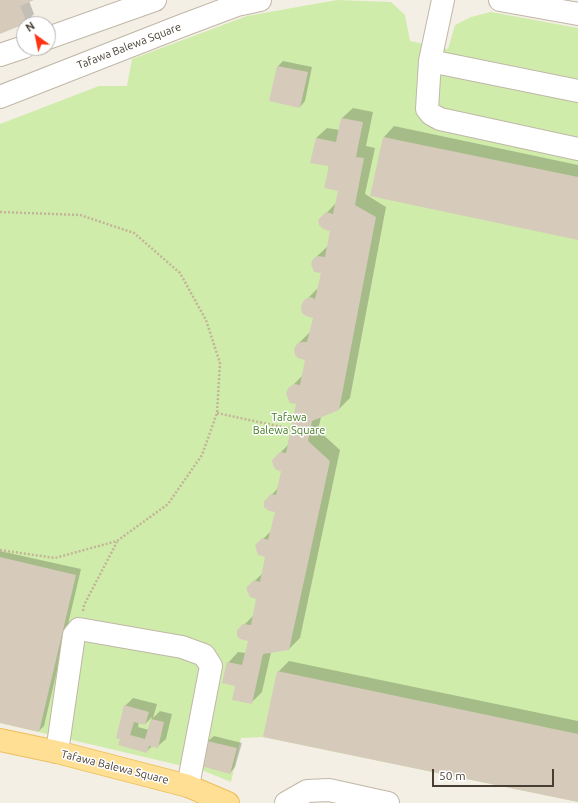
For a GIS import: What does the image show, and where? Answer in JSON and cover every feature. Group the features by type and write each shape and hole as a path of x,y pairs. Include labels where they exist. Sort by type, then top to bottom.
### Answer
{"main road":[{"name":"Tafawa Balewa Square","path":"0,740 57,752 188,786 228,803"}],"street":[{"path":"56,35 156,0"},
{"name":"Tafawa Balewa Square","path":"0,97 236,3 260,0"},
{"path":"443,0 430,61 427,109 431,114 440,118 578,149"},
{"path":"500,0 578,14"},
{"path":"0,55 16,50"},
{"path":"430,61 578,91"},
{"path":"57,752 74,636 79,629 182,647 204,655 211,666 188,786"},
{"path":"286,803 307,791 329,790 388,803"}],"path":[{"path":"0,212 80,214 134,233 180,273 206,320 220,363 217,413 202,455 168,504 117,542 55,558 0,550"},
{"path":"217,413 291,429"},
{"path":"79,629 84,605 117,542"}],"green space":[{"name":"Tafawa Balewa Square","path":"337,0 391,2 405,15 410,41 448,49 455,25 471,17 491,12 578,28 578,802 263,737 241,738 231,782 204,771 0,723 0,124 99,86 127,86 132,59 247,16"}],"building":[{"path":"0,0 34,0 20,6 24,16 16,16 16,27 0,34"},
{"path":"277,66 308,72 300,108 269,101"},
{"path":"341,118 363,122 356,157 364,158 355,205 376,217 339,410 312,421 308,441 330,461 289,650 263,654 252,704 232,700 235,686 222,683 227,662 242,665 248,641 240,639 237,636 237,630 243,624 251,625 256,599 250,597 246,588 254,580 260,582 265,557 258,555 255,545 262,538 268,540 275,512 269,511 264,507 264,501 271,494 276,495 281,471 276,470 272,460 280,452 286,453 296,404 290,403 286,394 288,388 294,384 300,385 305,360 298,358 295,355 294,349 297,344 307,342 313,318 302,313 301,306 304,300 310,297 315,299 321,273 314,272 311,264 313,259 318,256 325,257 330,231 323,229 319,225 318,220 326,212 333,214 338,191 324,188 329,166 310,163 316,138 336,142"},
{"path":"383,137 578,177 578,240 370,196"},
{"path":"0,557 76,575 39,732 0,723"},
{"path":"277,671 578,734 578,802 263,737"},
{"path":"124,705 149,712 145,725 134,722 130,735 145,739 151,719 164,722 158,748 149,746 147,753 118,745 120,739 116,738"},
{"path":"207,741 237,748 230,774 201,766"}]}
